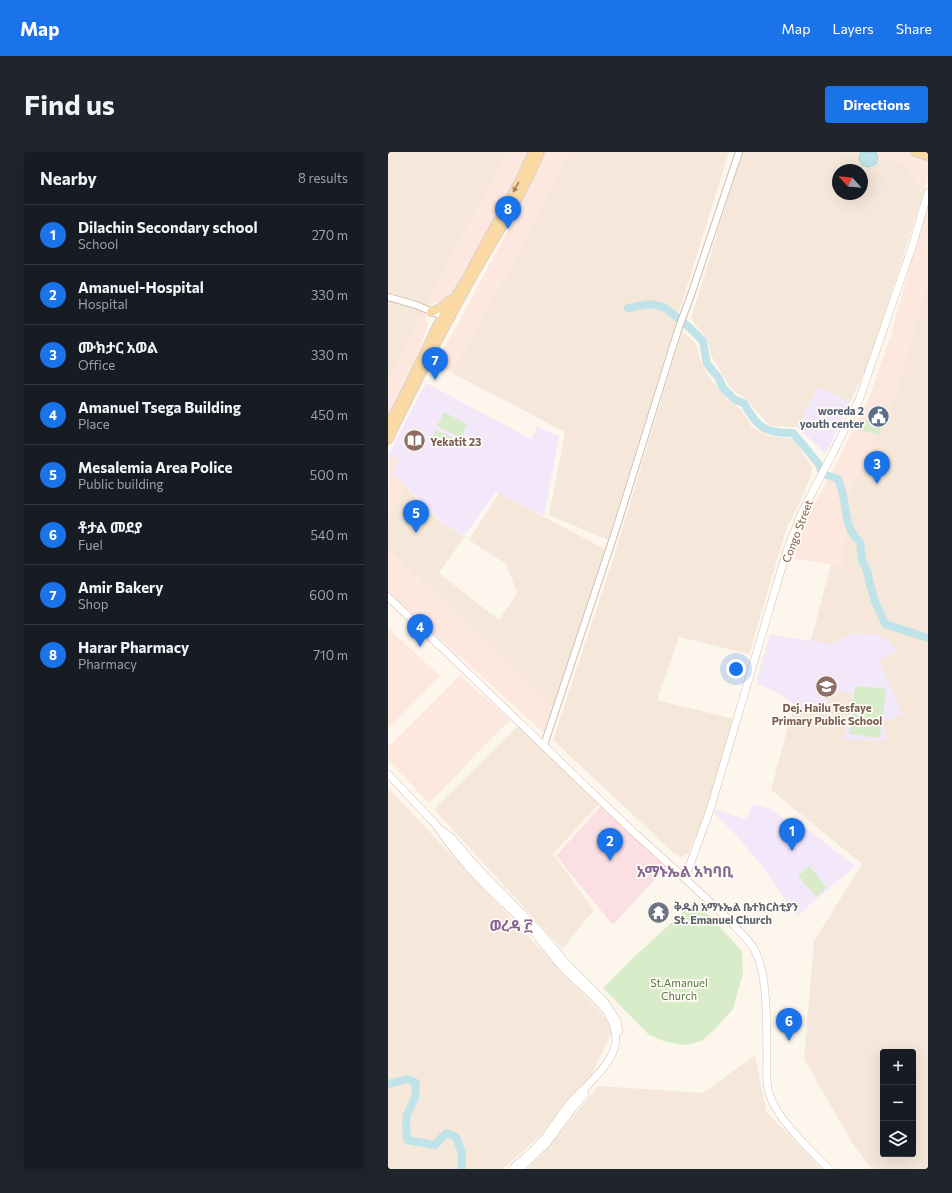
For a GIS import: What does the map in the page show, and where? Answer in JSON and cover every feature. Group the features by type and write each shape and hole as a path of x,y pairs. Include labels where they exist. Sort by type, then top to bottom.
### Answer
{"main road":[{"path":"388,426 437,326 447,318 455,296 534,152"},
{"path":"388,440 447,318 520,195 540,152"},
{"path":"916,152 928,156"},
{"path":"916,152 928,162"},
{"name":"Congo Street","path":"685,878 710,810 788,550 802,512 847,425 862,392 911,249 928,192"},
{"path":"437,326 429,311 442,307 455,296"},
{"path":"388,597 717,908 753,947 759,959 763,976 765,995 766,1077 770,1095 784,1120 829,1169"},
{"path":"388,770 498,890 540,932 566,963 605,1002 617,1021 619,1036 618,1045 611,1060 597,1082 573,1108 547,1143 520,1169"},
{"path":"388,774 437,826 446,833"},
{"path":"437,826 443,836 471,871 537,936 562,966 601,1006 611,1020 614,1028 616,1040 615,1045 604,1066 593,1080 571,1102 542,1141 512,1169"}],"street":[{"path":"544,745 616,529 630,480 679,327 739,152"},
{"path":"388,297 447,318"}],"shaded area":[{"path":"388,152 508,152 424,308 388,382"},
{"path":"508,152 528,152 511,192 460,284 444,300 424,308"},
{"path":"543,152 568,152 537,218 452,373 435,363 512,224"},
{"path":"568,152 729,152 608,540 549,515 565,432 452,373 537,218"},
{"path":"742,152 866,152 907,165 923,195 867,367 850,402 818,387 797,427 770,426 745,398 732,390 712,357 707,339 691,319"},
{"path":"866,152 910,152 928,158 928,179 923,195 907,165"},
{"path":"928,202 928,283 896,393 852,486 842,566 795,559 798,538 871,393 891,334"},
{"path":"928,283 928,1169 871,1169 854,1146 804,1059 814,941 862,864 771,790 852,486 896,393"},
{"path":"424,308 428,324 409,380 388,421 388,382"},
{"path":"682,332 696,343 699,357 707,374 728,400 741,409 751,426 769,436 793,439 813,468 805,491 786,530 749,654 679,637 657,700 734,719 707,810 688,854 680,857 553,740 611,566"},
{"path":"426,383 531,439 537,427 559,436 544,516 496,492 465,535 443,524 393,473 400,460 389,454"},
{"path":"818,387 850,402 826,454 797,427"},
{"path":"389,454 400,460 393,473 405,486 388,521"},
{"path":"405,486 442,524 465,536 439,573 499,620 517,593 506,564 469,540 499,493 605,549 553,708 388,549 388,521"},
{"path":"388,549 553,708 545,734 388,592"},
{"path":"388,628 440,676 388,729"},
{"name":"Dej. Hailu Tesfaye Primary Public School","path":"853,633 878,635 892,643 897,653 878,659 903,714 883,722 888,741 844,740 852,693 829,691 826,710 799,708 779,694 756,683 770,634 831,644"},
{"path":"460,675 510,720 429,803 388,760 388,747"},
{"path":"518,726 599,804 553,854 594,910 562,949 434,809"},
{"path":"388,788 614,1027 592,1074 541,1135 503,1169 388,1169"},
{"path":"753,804 770,809 798,829 806,828 855,866 797,916 761,865 737,836 714,813 715,810 746,819"},
{"path":"601,806 666,867 613,925 556,856"},
{"path":"755,1055 766,1111 821,1169 527,1169 543,1154 598,1086 703,1093"}],"green space":[{"path":"444,412 467,424 461,438 437,426"},
{"path":"865,419 882,425 879,435 861,430"},
{"path":"436,430 453,438 448,449 431,441"},
{"path":"855,686 886,689 880,738 849,734"},
{"path":"809,866 827,887 816,897 798,876"},
{"name":"St.Amanuel Church","path":"694,902 742,951 743,973 733,1009 702,1041 685,1045 666,1042 649,1035 603,988 634,957"}],"water":[{"path":"861,152 876,152 878,158 876,164 868,167 868,164 862,164 859,159"}],"waterway":[{"path":"628,308 650,304 664,307 690,328 703,341 707,364 718,377 723,388 735,400 744,403 753,418 763,427 775,432 793,433 818,463 823,474 838,479 843,493 849,526 855,537 860,542 862,560 868,574 875,601 885,624 928,638"},
{"path":"388,1084 407,1079 416,1083 415,1098 407,1114 407,1140 435,1145 446,1133 456,1137 462,1153 462,1169"}],"place":[{"name":"Harar Pharmacy","path":"508,229"},
{"name":"Amir Bakery","path":"435,380"},
{"name":"woreda 2 youth center","path":"879,416"},
{"name":"Yekatit 23","path":"415,441"},
{"name":"ሙክታር አወል","path":"877,484"},
{"name":"Mesalemia Area Police","path":"416,533"},
{"name":"Amanuel Tsega Building","path":"420,647"},
{"name":"Dej. Hailu Tesfaye Primary Public School","path":"827,687"},
{"name":"Dilachin Secondary school","path":"792,851"},
{"name":"Amanuel-Hospital","path":"610,861"},
{"name":"ቅዱስ አማኑኤል ቤተክርስቲያን St. Emanuel Church","path":"659,912"},
{"name":"ቶታል መደያ","path":"789,1041"}],"district":[{"name":"አማኑኤል አካባቢ","path":"685,871"},
{"name":"ወረዳ ፫","path":"511,925"}]}
